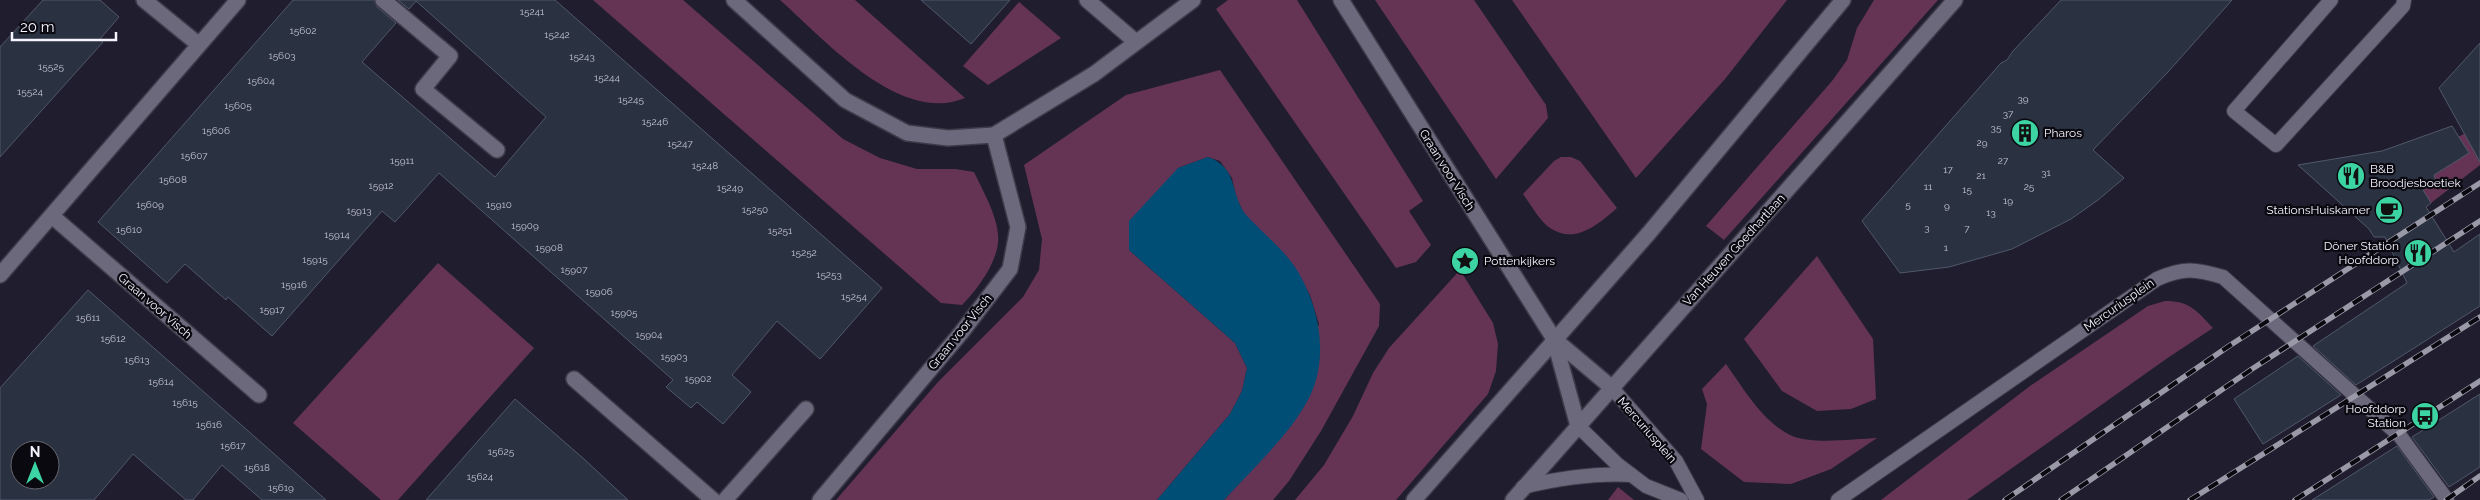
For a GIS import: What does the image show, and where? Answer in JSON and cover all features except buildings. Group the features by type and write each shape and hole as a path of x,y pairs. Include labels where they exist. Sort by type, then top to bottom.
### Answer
{"street":[{"path":"0,274 238,0"},
{"path":"383,0 450,56 423,89 497,150"},
{"path":"734,0 845,100 906,133 948,138 994,135 1094,74 1193,0"},
{"path":"1088,0 1136,42"},
{"name":"Graan voor Visch","path":"1341,0 1554,339 1578,426"},
{"path":"1414,500 1649,233 1843,0"},
{"name":"Van Heuven Goedhartlaan","path":"1512,500 1955,0"},
{"path":"147,1 198,44"},
{"name":"Graan voor Visch","path":"820,500 961,332 1010,269 1018,227 994,135"},
{"name":"Graan voor Visch","path":"52,216 259,395"},
{"name":"Graan voor Visch","path":"1554,339 1611,387"},
{"path":"574,379 713,500"},
{"path":"726,500 806,409"}],"lane":[{"path":"2331,0 2234,111 2276,144 2403,6 2404,0"},
{"name":"Mercuriusplein","path":"1838,500 2157,278 2176,270 2199,270 2223,277 2400,436 2448,500"},
{"name":"Mercuriusplein","path":"1611,387 1676,461 1697,500"},
{"path":"1578,426 1616,464 1646,486 1681,500"},
{"path":"1523,487 1568,476 1632,475"}],"shaded area":[{"path":"593,0 683,0 843,139 880,158 917,169 955,169 974,172 992,210 998,234 996,253 992,263 975,291 962,305 941,303"},
{"path":"780,0 855,0 965,98 940,103 915,100 890,89 865,74 841,56"},
{"path":"1228,0 1297,0 1423,201 1409,211 1431,245 1416,262 1396,268 1216,9"},
{"path":"1375,0 1474,0 1546,105 1548,118 1496,179"},
{"path":"1512,0 1787,0 1725,79 1636,178"},
{"path":"1874,0 1938,0 1724,240 1706,226 1832,81 1847,60 1857,28"},
{"path":"1019,2 1061,38 988,85 963,66"},
{"path":"1220,70 1380,304 1379,326 1321,431 1289,481 1273,500 1224,500 1254,467 1319,324 1310,295 1294,266 1244,214 1236,196 1232,178 1220,161 1208,157 1178,168 1129,250 1235,343 1247,368 1242,391 1230,414 1157,500 836,500 938,382 1023,297 1039,270 1042,239 1024,165 1126,95"},
{"path":"2480,125 2480,165 2431,203 2423,190 2436,182 2434,175 2469,153 2458,137"},
{"path":"1561,157 1571,157 1580,161 1617,208 1594,226 1577,233 1559,233 1550,228 1539,217 1523,194 1554,161"},
{"path":"1817,256 1873,339 1876,399 1851,409 1817,411 1782,391 1744,339"},
{"path":"438,263 534,348 398,500 381,500 293,423"},
{"path":"1460,270 1493,323 1498,344 1496,371 1488,394 1396,500 1295,500 1324,465 1353,416 1373,373 1389,348"},
{"path":"2165,301 2174,301 2187,305 2213,328 1967,500 1881,500 2030,386 2148,306"},
{"path":"1726,364 1762,413 1790,435 1820,441 1877,438 1831,469 1791,484 1744,482 1701,449 1707,404 1702,389"},
{"path":"1618,487 1634,500 1608,500"}],"water":[{"path":"1208,157 1225,168 1230,176 1242,209 1295,267 1316,314 1320,348 1319,365 1309,398 1301,412 1281,439 1224,500 1157,500 1230,414 1242,391 1247,368 1235,343 1129,250 1129,221 1178,168"}],"railway":[{"path":"2005,500 2229,346 2480,183"},
{"path":"2061,500 2252,369 2480,221"},
{"path":"2190,500 2480,317"},
{"path":"2295,500 2480,381"},
{"path":"2446,500 2480,476"}],"place":[{"name":"Pharos","path":"2025,133"},
{"name":"B&B Broodjesboetiek","path":"2351,176"},
{"name":"StationsHuiskamer","path":"2389,210"},
{"name":"Döner Station Hoofddorp","path":"2418,253"},
{"name":"Pottenkijkers","path":"1465,261"},
{"name":"Hoofddorp Station","path":"2425,416"}]}
